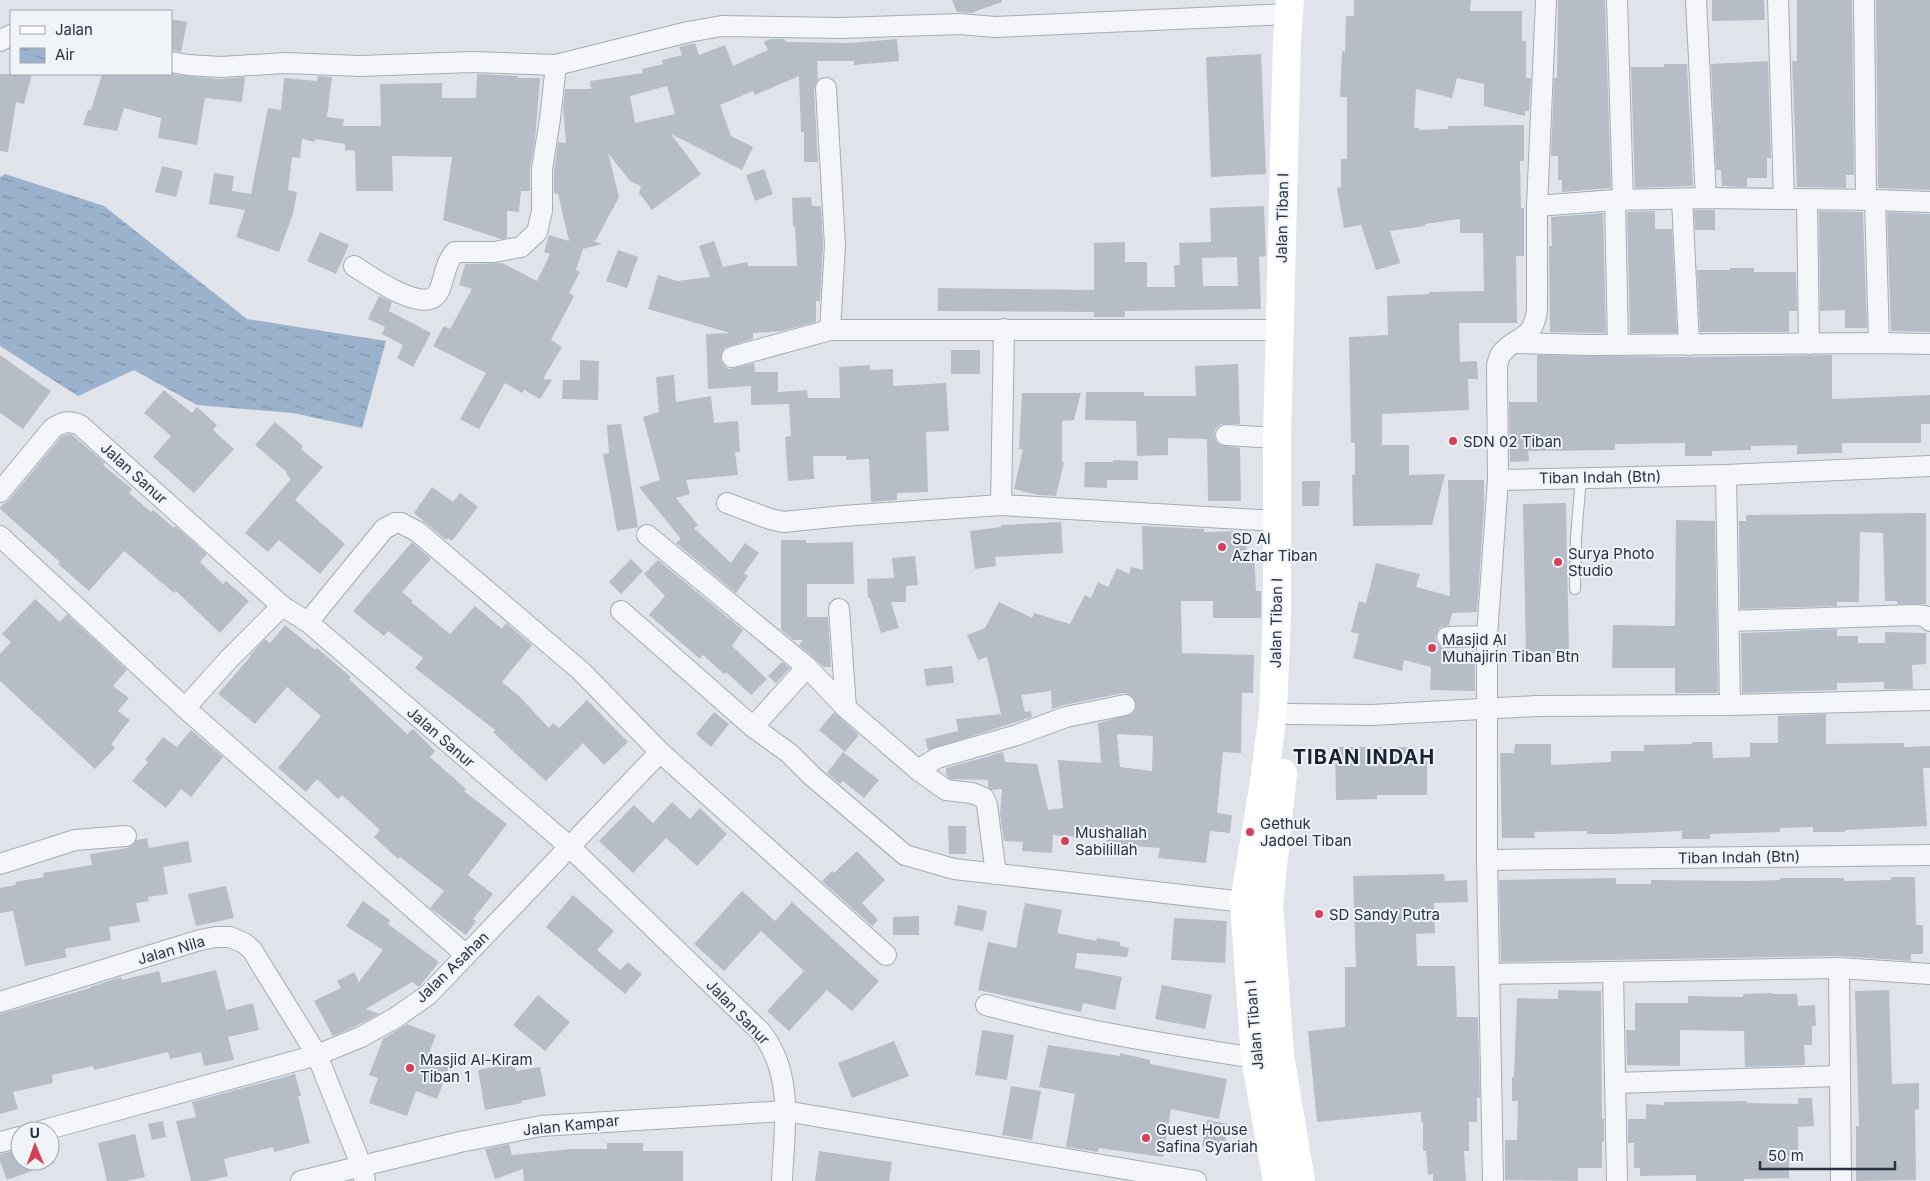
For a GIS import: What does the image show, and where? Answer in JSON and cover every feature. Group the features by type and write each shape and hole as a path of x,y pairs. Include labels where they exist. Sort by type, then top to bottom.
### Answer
{"street":[{"path":"1493,1181 1486,708 1487,636 1498,480 1497,365 1500,354 1530,331 1536,316 1537,206 1546,0"},
{"path":"1617,0 1618,344"},
{"path":"1696,0 1706,198"},
{"path":"1778,0 1784,199"},
{"path":"1864,0 1870,200 1879,343"},
{"path":"172,62 221,67 285,63 360,66 472,62 556,65 688,32 722,26 841,28 960,24 995,27 1294,5"},
{"name":"Jalan Tiban I","path":"1277,1181 1256,1058 1257,903 1264,782 1273,712 1277,614 1276,521 1286,39 1294,5"},
{"name":"Jalan Tiban I","path":"1294,5 1300,28 1287,522 1288,714 1257,903 1301,1181"},
{"path":"354,266 390,288 418,300 430,300 437,295 449,258 455,252 508,250 521,247 530,240 536,232 542,211 542,169 556,65"},
{"path":"826,88 835,245 830,330"},
{"path":"1537,206 1619,200 1706,198 1930,202"},
{"path":"1682,199 1690,345"},
{"path":"1807,200 1809,344"},
{"path":"1000,505 1004,329"},
{"path":"732,357 830,330 1280,330"},
{"path":"1515,343 1690,345 1930,344"},
{"name":"Jalan Sanur","path":"0,492 53,428 63,422 72,421 80,425 282,606 308,622 570,847 761,1032 772,1045 780,1064 784,1086 785,1111 782,1181"},
{"path":"1226,435 1278,438"},
{"name":"Tiban Indah (Btn)","path":"1498,480 1726,475 1930,466"},
{"path":"1726,475 1730,705"},
{"path":"727,503 783,522 1000,505 1276,521"},
{"path":"308,622 384,529 395,523 401,523 418,532 581,671 660,752 886,955"},
{"path":"647,535 807,667 846,708 918,770 946,790 972,793 984,798 987,805 996,874"},
{"path":"0,536 185,708 466,955"},
{"path":"185,708 229,659 282,606"},
{"path":"839,609 846,708"},
{"path":"621,611 753,727 789,753 812,776 905,855 954,869 1257,903"},
{"path":"1730,620 1915,615 1925,616 1930,621"},
{"path":"1447,636 1487,636"},
{"path":"753,727 807,667"},
{"path":"1288,714 1372,716 1536,706 1730,705 1930,700"},
{"path":"918,770 937,758 1017,735 1058,720 1125,705"},
{"name":"Jalan Asahan","path":"60,1126 316,1055 360,1037 395,1018 428,994 660,752"},
{"path":"0,864 75,840 126,836"},
{"name":"Tiban Indah (Btn)","path":"1487,860 1930,855"},
{"name":"Jalan Nila","path":"0,1002 200,940 230,937 244,943 252,950 267,972 316,1055 363,1173"},
{"path":"1489,974 1839,968 1930,974"},
{"path":"1839,968 1841,1181"},
{"path":"1613,972 1617,1181"},
{"path":"986,1005 1037,1019 1128,1038 1256,1058"},
{"path":"1615,1083 1839,1076"},
{"name":"Jalan Kampar","path":"301,1181 363,1173 460,1142 541,1126 785,1111 1196,1181"}],"lane":[{"path":"1575,589 1576,537 1581,478"}],"water":[{"path":"5,174 104,206 247,319 386,341 362,428 293,413 197,405 134,370 78,396 0,346 0,177"}],"building":[{"path":"952,0 1002,0 1002,2 971,13 957,12"},
{"path":"1354,0 1471,0 1470,11 1522,11 1522,41 1526,41 1526,78 1531,78 1529,111 1525,111 1525,116 1484,106 1484,84 1457,78 1452,98 1416,89 1414,128 1419,128 1419,130 1448,129 1448,126 1524,125 1524,161 1520,161 1521,208 1524,208 1524,256 1516,256 1517,323 1459,323 1460,362 1477,361 1478,379 1468,379 1469,410 1382,414 1382,445 1409,445 1409,475 1445,474 1432,525 1353,526 1352,475 1355,475 1355,443 1351,443 1349,337 1388,335 1387,296 1429,294 1429,292 1484,291 1483,233 1460,233 1460,219 1390,231 1400,263 1376,270 1361,225 1344,228 1337,188 1341,187 1341,159 1347,159 1347,97 1340,97 1342,51 1345,52 1346,16 1354,16"},
{"path":"1558,0 1605,0 1611,188 1562,192 1562,180 1558,180 1558,156 1551,156 1554,78 1557,78"},
{"path":"1712,0 1764,0 1765,20 1712,21"},
{"path":"1797,0 1852,0 1854,175 1846,175 1846,188 1797,187 1792,61 1797,61"},
{"path":"1876,0 1930,0 1930,190 1878,188"},
{"path":"172,19 187,22 181,52 172,50"},
{"path":"770,39 784,39 786,42 850,43 897,39 899,61 854,65 854,61 817,61 818,80 814,89 818,162 804,162 804,132 801,132 799,76 755,95 753,91 720,105 731,136 753,147 742,170 671,134 701,174 652,210 639,193 641,186 630,181 608,153 619,197 596,240 593,241 602,244 583,249 576,270 580,272 569,293 574,296 551,340 562,347 543,379 552,380 540,399 524,390 522,393 505,383 479,429 460,419 486,373 433,346 444,326 450,329 472,289 459,285 465,264 502,263 537,281 550,254 544,252 549,235 569,241 558,194 554,193 554,170 558,142 566,143 563,108 565,89 591,89 590,81 643,73 642,69 663,64 662,60 682,55 679,47 695,43 699,55 725,45 733,66 768,50 764,42","holes":["667,86 675,114 635,123 630,96"]},
{"path":"1261,54 1266,174 1211,177 1206,57"},
{"path":"1768,61 1771,158 1767,158 1767,178 1747,178 1747,187 1722,186 1721,170 1716,170 1711,64"},
{"path":"1664,64 1687,64 1693,186 1635,188 1631,67 1664,67"},
{"path":"0,74 32,75 24,104 16,102 8,152 0,151"},
{"path":"172,74 220,79 245,77 242,102 205,98 197,145 158,138 161,118 124,108 117,131 83,125 88,110 91,110 102,75"},
{"path":"477,74 540,78 535,140 530,169 530,191 521,191 519,212 507,211 507,238 501,239 443,220 452,157 392,156 393,191 356,191 355,151 345,150 345,144 315,139 315,142 302,139 300,158 292,157 288,190 297,192 293,214 279,252 236,237 245,210 209,204 214,173 234,176 232,191 251,194 268,108 281,110 284,78 317,81 318,76 332,77 327,117 344,119 343,126 381,126 380,84 442,83 442,98 476,98"},
{"path":"162,166 183,171 176,197 155,192"},
{"path":"764,169 773,194 755,201 746,175"},
{"path":"811,197 812,206 821,206 823,245 820,301 816,301 816,322 782,331 753,333 753,339 724,348 721,354 721,361 729,369 754,363 755,372 778,372 778,392 807,390 808,398 840,398 839,367 870,365 870,370 893,369 893,386 946,383 949,431 926,432 928,492 897,493 897,500 871,502 869,459 846,460 846,456 813,456 814,479 788,481 785,437 791,436 789,404 751,405 751,386 708,389 706,334 730,333 648,309 658,275 677,281 710,277 699,246 714,241 723,267 747,262 748,266 797,266 792,198"},
{"path":"1264,206 1266,256 1259,257 1261,309 1125,311 1125,317 1094,317 1094,312 938,311 938,288 1094,290 1094,243 1125,242 1125,262 1147,262 1147,287 1175,287 1174,265 1180,265 1179,243 1211,242 1210,208","holes":["1237,257 1238,286 1203,286 1202,258"]},
{"path":"1694,210 1715,210 1715,230 1695,230"},
{"path":"1655,211 1655,229 1672,229 1677,333 1630,333 1627,212"},
{"path":"1819,211 1863,212 1867,328 1845,328 1845,310 1820,311"},
{"path":"1887,212 1930,214 1930,332 1891,331"},
{"path":"1603,213 1606,333 1550,332 1549,246 1552,246 1551,217"},
{"path":"320,232 349,245 336,274 307,261"},
{"path":"618,250 638,257 627,288 606,281"},
{"path":"1730,268 1754,268 1754,272 1796,272 1797,311 1789,311 1789,332 1700,332 1697,270 1730,270"},
{"path":"379,296 392,302 389,311 431,333 413,367 397,358 403,345 382,334 385,327 368,319"},
{"path":"951,350 980,350 980,374 951,374"},
{"path":"0,355 51,391 23,429 0,413"},
{"path":"1537,355 1689,357 1832,355 1832,399 1930,395 1930,424 1921,424 1921,443 1842,443 1842,453 1797,454 1797,445 1751,446 1751,450 1712,451 1712,456 1685,456 1685,443 1615,444 1615,450 1528,451 1529,461 1510,462 1509,402 1537,402"},
{"path":"580,360 599,361 598,400 562,399 563,380 580,380"},
{"path":"1238,364 1240,424 1221,424 1216,428 1214,435 1220,445 1240,448 1241,501 1208,501 1207,439 1168,438 1168,455 1137,456 1136,421 1085,420 1086,392 1144,392 1144,396 1196,396 1195,366"},
{"path":"674,375 676,402 711,396 714,423 738,421 740,452 735,452 738,475 686,480 690,494 676,498 698,525 694,528 731,563 745,543 759,553 744,573 748,576 736,593 676,543 681,539 639,487 660,480 643,417 659,412 656,377"},
{"path":"164,390 192,413 197,407 217,425 213,430 234,449 194,493 153,457 171,436 144,413"},
{"path":"1022,393 1081,393 1074,420 1062,421 1062,462 1064,462 1056,496 1038,495 1014,489 1023,449 1019,449"},
{"path":"275,422 303,446 301,449 323,467 295,500 345,544 320,574 279,540 268,552 245,533 291,479 286,474 287,472 255,445"},
{"path":"621,424 638,527 617,531 603,454 609,453 607,425"},
{"path":"71,434 105,463 103,465 132,489 129,493 151,512 153,510 174,528 175,526 207,554 200,562 223,584 226,581 249,601 220,633 176,591 174,593 124,551 89,591 58,564 60,562 0,509 61,437"},
{"path":"1113,460 1138,461 1138,480 1107,480 1107,488 1084,487 1085,462 1113,462"},
{"path":"1448,480 1484,480 1477,612 1452,613 1449,625 1440,627 1435,637 1437,644 1443,648 1442,651 1475,651 1475,691 1430,690 1431,667 1404,660 1402,671 1353,658 1359,634 1351,632 1359,601 1366,603 1376,563 1420,574 1416,587 1450,596"},
{"path":"1302,481 1320,481 1319,506 1302,506"},
{"path":"432,487 453,502 460,493 478,507 452,541 448,538 446,540 414,513"},
{"path":"1566,503 1569,653 1526,654 1523,504"},
{"path":"1926,513 1926,604 1897,604 1897,601 1885,601 1883,533 1860,532 1859,602 1837,602 1837,606 1740,609 1739,521 1746,521 1746,515"},
{"path":"1676,520 1715,521 1718,693 1675,693 1675,668 1612,668 1613,625 1675,626"},
{"path":"1061,522 1063,553 995,557 996,566 975,569 970,531 1001,527 1001,525"},
{"path":"1142,526 1204,529 1204,532 1246,531 1247,553 1254,553 1256,591 1261,591 1261,618 1213,618 1213,601 1181,601 1182,653 1254,655 1253,693 1242,693 1241,753 1223,752 1217,813 1232,815 1230,833 1210,831 1206,863 1158,858 1160,848 1106,844 1107,839 1053,835 1052,853 1022,851 1023,842 1004,841 1000,814 1002,789 991,790 988,787 988,780 950,779 946,775 946,768 1003,752 1005,762 1037,764 1048,810 1063,808 1058,760 1101,763 1098,723 1132,714 1136,708 1134,698 1129,694 1123,693 1052,709 1051,691 1021,695 1025,712 1031,711 1032,717 928,750 925,739 958,731 956,719 1001,714 987,657 978,660 967,635 985,628 999,602 1032,618 1034,613 1070,624 1085,595 1091,598 1098,582 1108,587 1117,568 1129,574 1131,567 1143,570","holes":["1117,734 1153,736 1152,771 1120,767"]},
{"path":"781,540 806,540 806,543 853,542 854,584 807,584 807,617 828,617 831,667 824,667 799,645 803,640 793,640 781,630"},
{"path":"412,542 431,559 402,592 413,601 411,602 450,634 475,606 502,629 506,623 532,645 502,682 519,696 549,728 553,723 559,728 587,700 628,742 604,765 583,743 546,781 493,732 495,730 415,668 423,658 388,631 384,636 353,611"},
{"path":"915,556 918,585 906,586 906,602 891,602 899,628 881,633 870,598 868,598 867,579 894,578 892,558"},
{"path":"631,559 643,571 621,594 609,582"},
{"path":"658,560 743,630 732,646 767,679 751,695 726,672 724,674 703,655 700,659 649,615 665,596 644,574"},
{"path":"35,599 60,622 67,614 127,670 113,686 129,698 118,711 130,720 111,744 115,748 95,769 0,681 0,654 11,642 2,634"},
{"path":"285,625 315,650 317,648 351,677 349,679 407,734 413,729 435,751 430,757 466,789 464,791 507,824 468,875 493,894 473,919 476,921 466,935 430,908 444,891 400,857 398,859 374,837 380,830 342,795 338,799 317,779 306,792 278,768 321,716 287,687 255,724 218,694 265,639 270,643"},
{"path":"1837,629 1837,636 1858,636 1858,643 1885,643 1885,632 1926,633 1926,664 1912,665 1913,689 1884,689 1884,682 1837,683 1837,690 1742,693 1741,633"},
{"path":"782,662 790,668 776,683 768,676"},
{"path":"952,666 954,683 926,686 924,669"},
{"path":"714,712 729,724 711,747 696,734"},
{"path":"834,712 859,735 845,752 819,730"},
{"path":"1826,714 1826,744 1904,743 1904,747 1930,746 1930,768 1923,768 1927,826 1845,830 1845,832 1813,832 1813,827 1780,828 1780,832 1710,834 1710,839 1682,839 1682,831 1616,834 1587,834 1587,831 1534,832 1535,838 1502,838 1500,753 1514,753 1515,744 1551,744 1551,765 1611,762 1611,751 1644,751 1644,745 1692,744 1692,742 1712,742 1713,758 1750,757 1750,743 1778,743 1778,716"},
{"path":"191,730 223,757 191,797 181,789 166,808 132,781 148,762 145,760 163,737 177,747"},
{"path":"1335,747 1414,747 1414,761 1427,761 1427,795 1377,795 1377,799 1336,800"},
{"path":"843,752 879,780 864,798 843,781 840,784 827,773"},
{"path":"672,802 690,819 700,808 727,834 697,866 666,838 633,873 599,841 634,805 653,823"},
{"path":"948,826 966,826 966,854 949,854"},
{"path":"147,838 149,848 188,841 192,862 163,867 168,894 148,897 149,901 136,903 140,922 109,927 111,940 65,949 67,957 25,966 13,911 0,913 0,888 16,885 15,882 44,877 43,873 92,865 90,854 127,848 137,840"},
{"path":"857,851 885,880 862,903 878,920 872,926 822,881 832,871 834,873"},
{"path":"1444,874 1445,881 1467,880 1468,902 1434,903 1435,933 1416,934 1417,966 1455,966 1457,1017 1478,1017 1480,1098 1477,1098 1477,1122 1469,1122 1469,1151 1464,1151 1466,1181 1433,1181 1433,1174 1428,1175 1426,1151 1423,1151 1421,1112 1317,1122 1308,1031 1345,1027 1345,967 1356,967 1353,876"},
{"path":"1891,877 1915,877 1916,925 1923,925 1923,954 1911,954 1911,961 1839,956 1501,962 1499,880 1616,878 1616,884 1651,884 1651,880 1750,881 1780,880 1780,878 1844,878 1844,881 1891,880"},
{"path":"226,886 234,918 196,926 188,894"},
{"path":"742,891 775,921 792,902 879,981 852,1011 827,990 789,1031 767,1011 804,971 761,931 724,971 694,944"},
{"path":"573,895 614,931 597,950 620,970 628,962 642,974 625,994 546,927"},
{"path":"363,901 390,920 388,924 439,962 419,987 412,982 366,1009 379,1014 333,1036 314,1001 341,988 337,981 354,972 359,982 383,950 346,926"},
{"path":"1025,903 1062,910 1057,933 1096,941 1097,938 1120,942 1120,946 1129,948 1127,957 1077,953 1075,968 1122,977 1115,1010 1083,1003 1081,1012 978,990 988,942 1016,948"},
{"path":"958,905 987,911 983,931 954,925"},
{"path":"919,916 919,935 893,935 893,917"},
{"path":"1174,918 1227,921 1225,963 1171,960"},
{"path":"216,970 226,1010 253,1003 259,1030 228,1037 234,1060 204,1066 201,1052 170,1059 168,1052 94,1070 93,1066 52,1075 53,1083 13,1092 18,1109 0,1114 0,1014 121,977 122,980 159,971 162,983"},
{"path":"1162,985 1212,995 1205,1029 1155,1019"},
{"path":"1558,990 1601,991 1602,1119 1604,1119 1602,1168 1578,1168 1578,1181 1505,1180 1505,1140 1517,1140 1518,1101 1512,1101 1512,1077 1514,1077 1517,998 1558,999"},
{"path":"1889,990 1892,1084 1919,1083 1919,1109 1915,1110 1916,1180 1856,1181 1856,1126 1859,1126 1855,991"},
{"path":"1743,994 1797,994 1798,1006 1815,1005 1816,1026 1812,1026 1812,1045 1804,1045 1805,1065 1745,1067 1744,1031 1680,1030 1680,1066 1627,1065 1626,1030 1635,1030 1635,1003 1688,1003 1688,996 1743,997"},
{"path":"538,995 570,1022 545,1051 513,1025"},
{"name":"Masjid Al-Kiram Tiban 1","path":"407,1024 436,1035 429,1053 451,1061 437,1099 416,1091 407,1116 369,1103 378,1078 369,1075 383,1039"},
{"path":"982,1030 1014,1035 1007,1080 975,1075"},
{"path":"894,1041 909,1076 852,1098 838,1063"},
{"path":"1048,1045 1120,1056 1120,1053 1150,1060 1150,1064 1227,1079 1219,1119 1171,1109 1163,1157 1099,1148 1098,1152 1066,1147 1075,1094 1039,1087"},
{"path":"515,1063 516,1071 540,1067 546,1096 485,1110 478,1070"},
{"path":"295,1074 301,1096 298,1096 310,1143 274,1152 273,1147 224,1159 228,1176 207,1181 191,1181 176,1121 196,1117 192,1102"},
{"path":"1011,1086 1041,1091 1032,1140 1002,1135"},
{"path":"1798,1098 1812,1098 1814,1126 1798,1127 1798,1156 1789,1156 1789,1178 1744,1179 1744,1181 1696,1181 1696,1175 1640,1176 1640,1168 1634,1168 1634,1143 1628,1143 1628,1119 1646,1119 1646,1104 1664,1105 1664,1102 1747,1101 1747,1103 1798,1104"},
{"path":"1207,1120 1228,1124 1224,1150 1202,1146"},
{"path":"163,1121 166,1137 152,1140 148,1124"},
{"path":"135,1134 145,1177 127,1181 107,1181 98,1143"},
{"path":"607,1143 643,1143 643,1151 683,1151 683,1181 524,1181 523,1169 495,1179 485,1149 509,1144 512,1155 571,1149 607,1149"},
{"path":"819,1151 892,1162 889,1181 815,1181"},
{"path":"10,1152 10,1171 32,1171 7,1180 0,1161 0,1154"}],"place":[{"name":"SDN 02 Tiban","path":"1453,441"},
{"name":"SD Al Azhar Tiban","path":"1222,547"},
{"name":"Surya Photo Studio","path":"1558,562"},
{"name":"Masjid Al Muhajirin Tiban Btn","path":"1432,648"},
{"name":"Gethuk Jadoel Tiban","path":"1250,832"},
{"name":"Mushallah Sabilillah","path":"1065,841"},
{"name":"SD Sandy Putra","path":"1319,914"},
{"name":"Masjid Al-Kiram Tiban 1","path":"410,1068"},
{"name":"Guest House Safina Syariah","path":"1146,1138"}],"district":[{"name":"TIBAN INDAH","path":"1364,757"}]}
